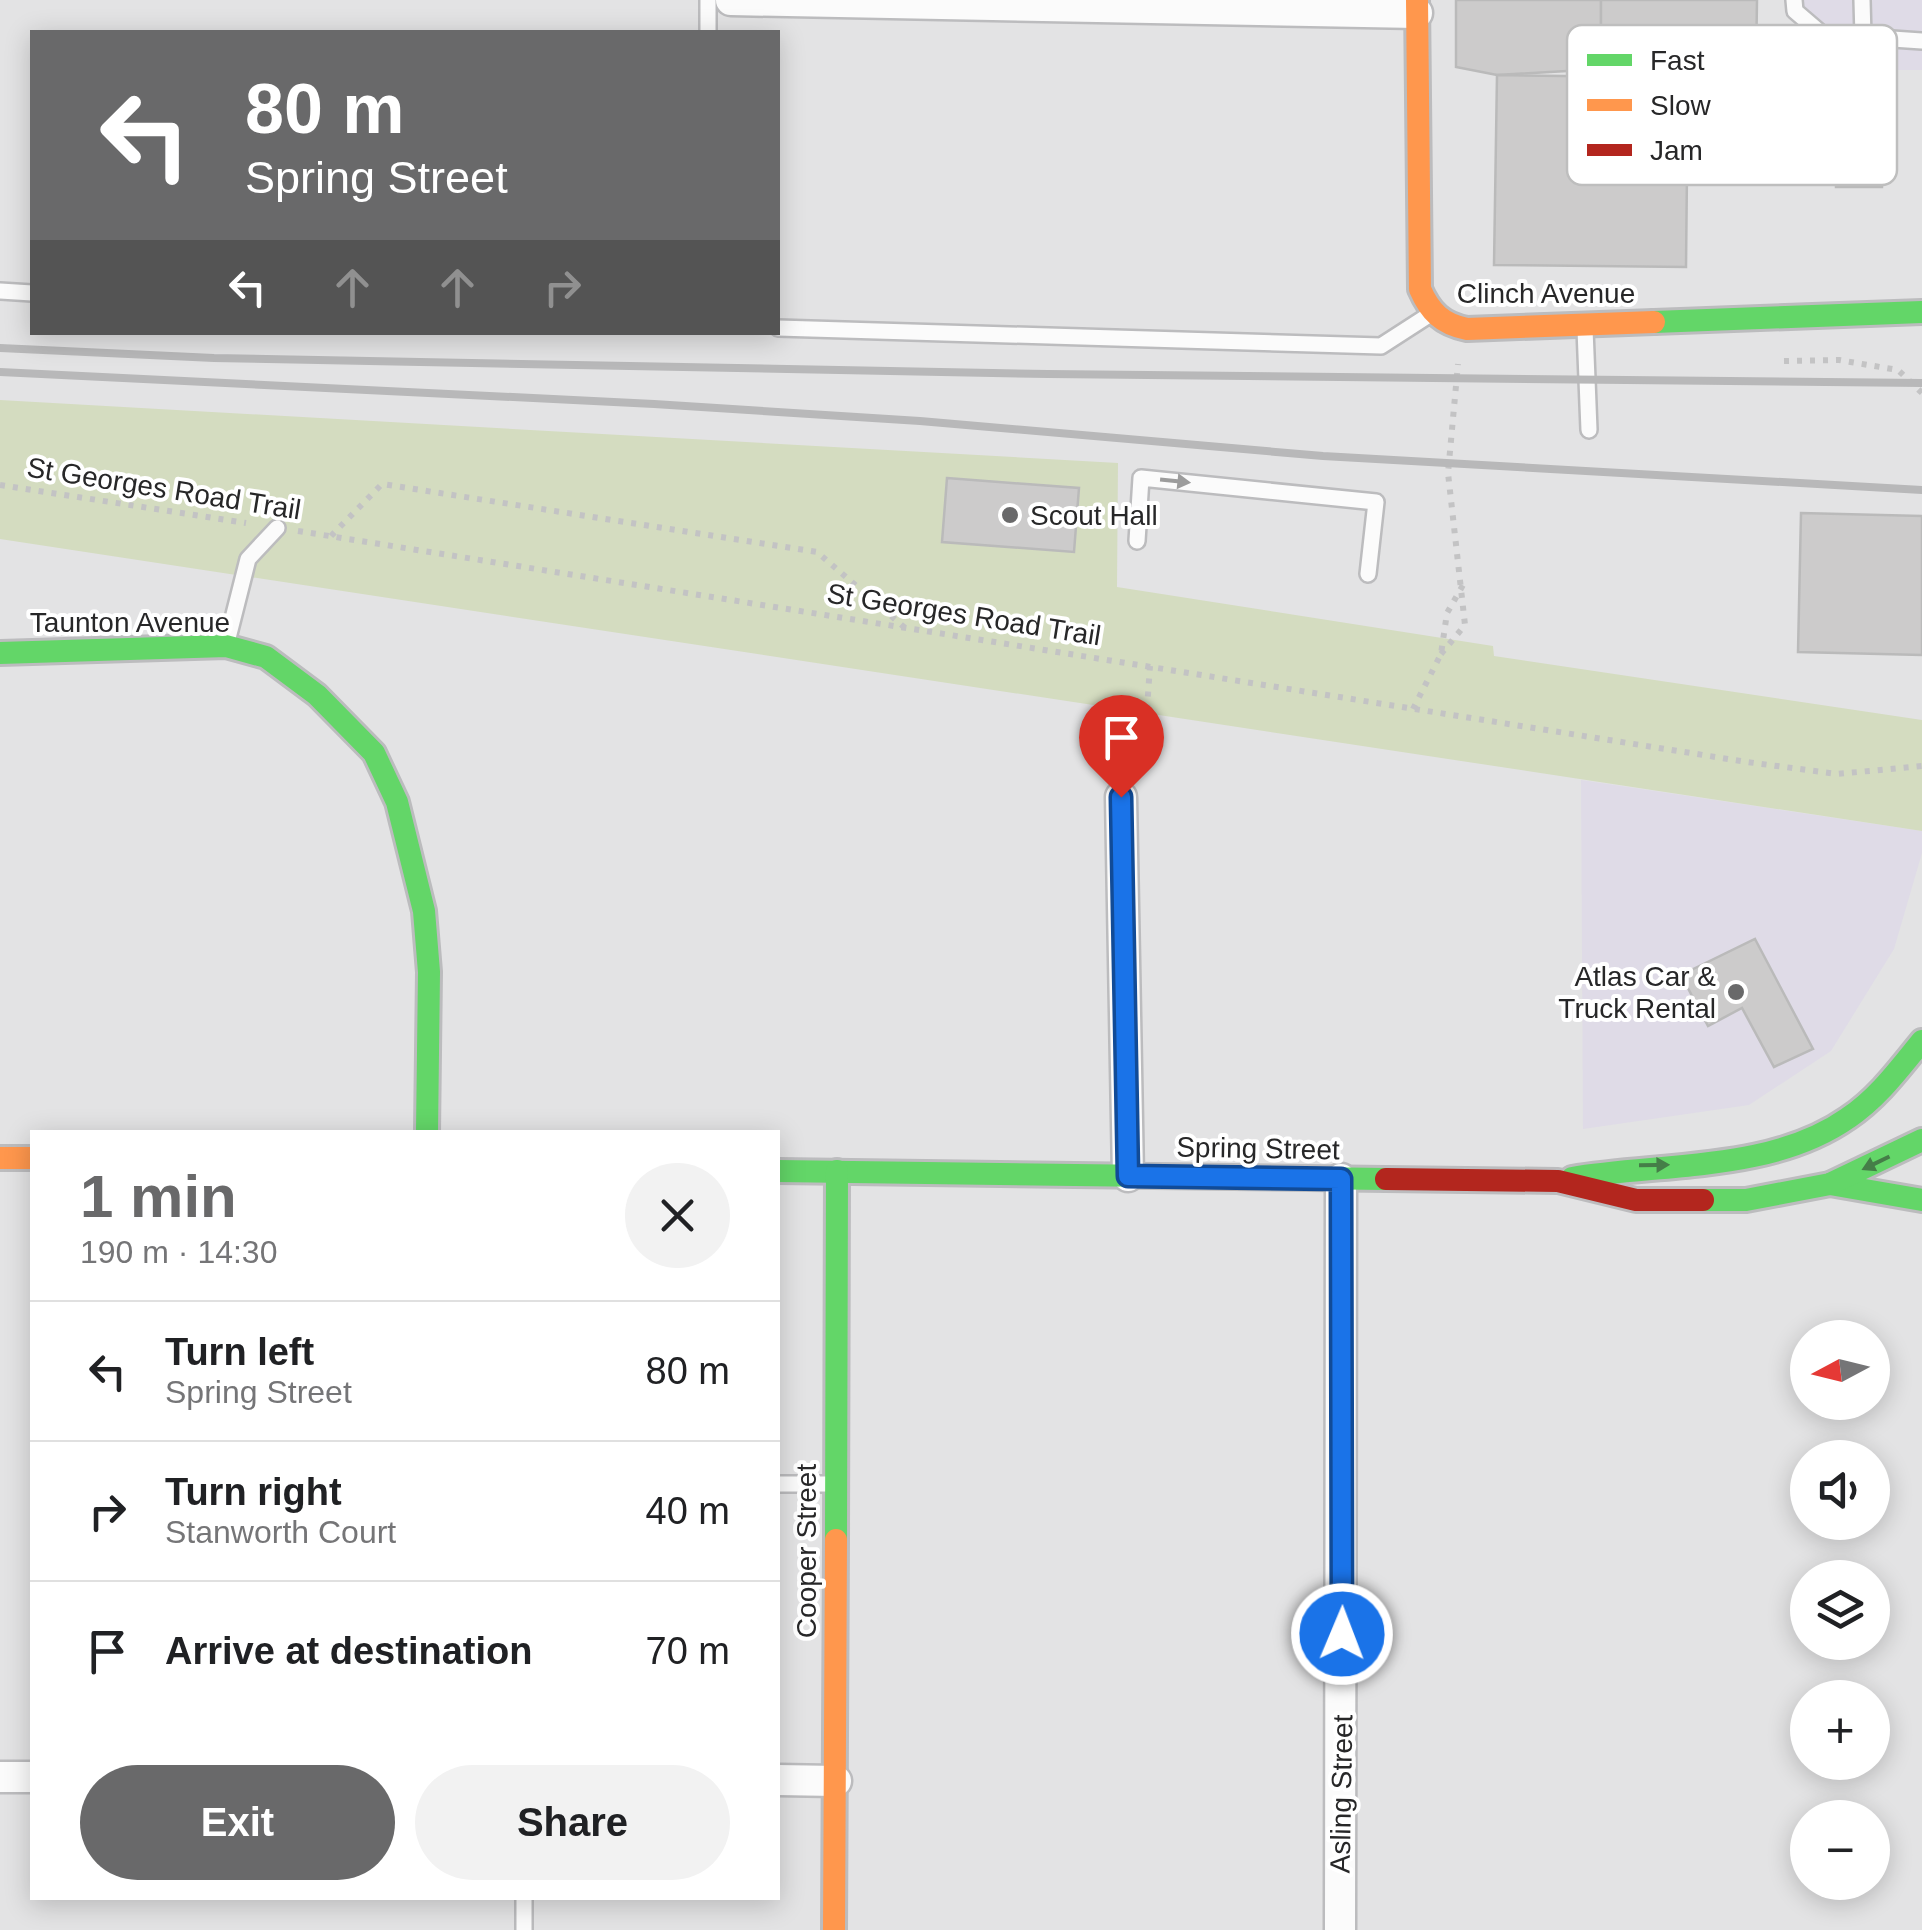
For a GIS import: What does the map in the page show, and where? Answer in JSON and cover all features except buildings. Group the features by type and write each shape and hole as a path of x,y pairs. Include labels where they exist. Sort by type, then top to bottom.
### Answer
{"street":[{"path":"731,0 1417,6"},
{"name":"Clinch Avenue","path":"1417,6 1417,260 1420,289 1430,314 1445,325 1468,329 1922,312"},
{"name":"Taunton Avenue","path":"0,652 226,646 266,656 317,695 374,753 397,802 424,910 429,972 427,1130"},
{"path":"1121,797 1128,1176"},
{"name":"Spring Street","path":"780,1170 1558,1181 1632,1166 1752,1159 1802,1143 1864,1104 1898,1073 1922,1041"},
{"name":"Spring Street","path":"1558,1181 1636,1200 1746,1200 1830,1184 1922,1140"},
{"path":"0,1158 30,1158"},
{"name":"Cooper Street","path":"834,1930 837,1172"},
{"name":"Asling Street","path":"1340,1930 1341,1179"},
{"path":"1830,1184 1922,1200"},
{"path":"0,1777 30,1777"},
{"path":"780,1780 836,1781"}],"lane":[{"path":"708,0 708,30"},
{"path":"1794,0 1795,11 1811,25"},
{"path":"1862,0 1863,25"},
{"path":"1897,39 1922,41"},
{"path":"0,291 30,293"},
{"path":"780,328 1381,346 1430,314"},
{"path":"1585,325 1588,430"},
{"path":"1136,541 1141,478 1376,502 1368,574"},
{"path":"226,646 248,558 277,528"},
{"path":"780,1484 837,1484"},
{"path":"524,1900 524,1930"}],"path":[{"path":"1413,709 1442,654 1465,625 1448,474 1458,362"},
{"path":"330,536 382,484 817,552 905,628"},
{"name":"St Georges Road Trail","path":"0,485 1837,774 1922,766"},
{"path":"1442,654 1447,613 1463,584"},
{"path":"1121,797 1144,752 1150,666"}],"shaded area":[{"path":"1800,0 1922,0 1922,70 1897,70 1897,25 1800,25"},
{"path":"1581,780 1922,831 1922,853 1894,949 1831,1051 1749,1105 1583,1129"}],"green space":[{"path":"0,400 1118,463 1117,587 1493,646 1494,656 1922,720 1922,831 0,539"}],"railway":[{"path":"0,348 214,358 1048,374 1922,383"},
{"path":"0,372 654,404 920,421 1323,456 1922,490"}],"traffic: fast":[{"path":"1654,322 1922,312"},
{"path":"0,653 226,646 266,657 317,695 374,753 397,802 424,911 429,972 427,1130"},
{"path":"1572,1178 1714,1163 1785,1148 1848,1118 1888,1083 1922,1041"},
{"path":"1703,1200 1746,1200 1830,1184 1922,1140"},
{"path":"780,1171 1386,1179"},
{"path":"836,1540 837,1171"},
{"path":"1830,1184 1922,1200"}],"traffic: slow":[{"path":"1417,0 1420,289 1428,304 1444,320 1467,329 1654,322"},
{"path":"0,1158 30,1158"},
{"path":"834,1930 836,1540"}],"traffic: jam":[{"path":"1386,1179 1558,1181 1636,1200 1703,1200"}],"place":[{"name":"Scout Hall","path":"1010,515"},
{"name":"Atlas Car & Truck Rental","path":"1736,992"}],"route":[{"path":"1121,797 1128,1176 1341,1179 1342,1634"}]}
